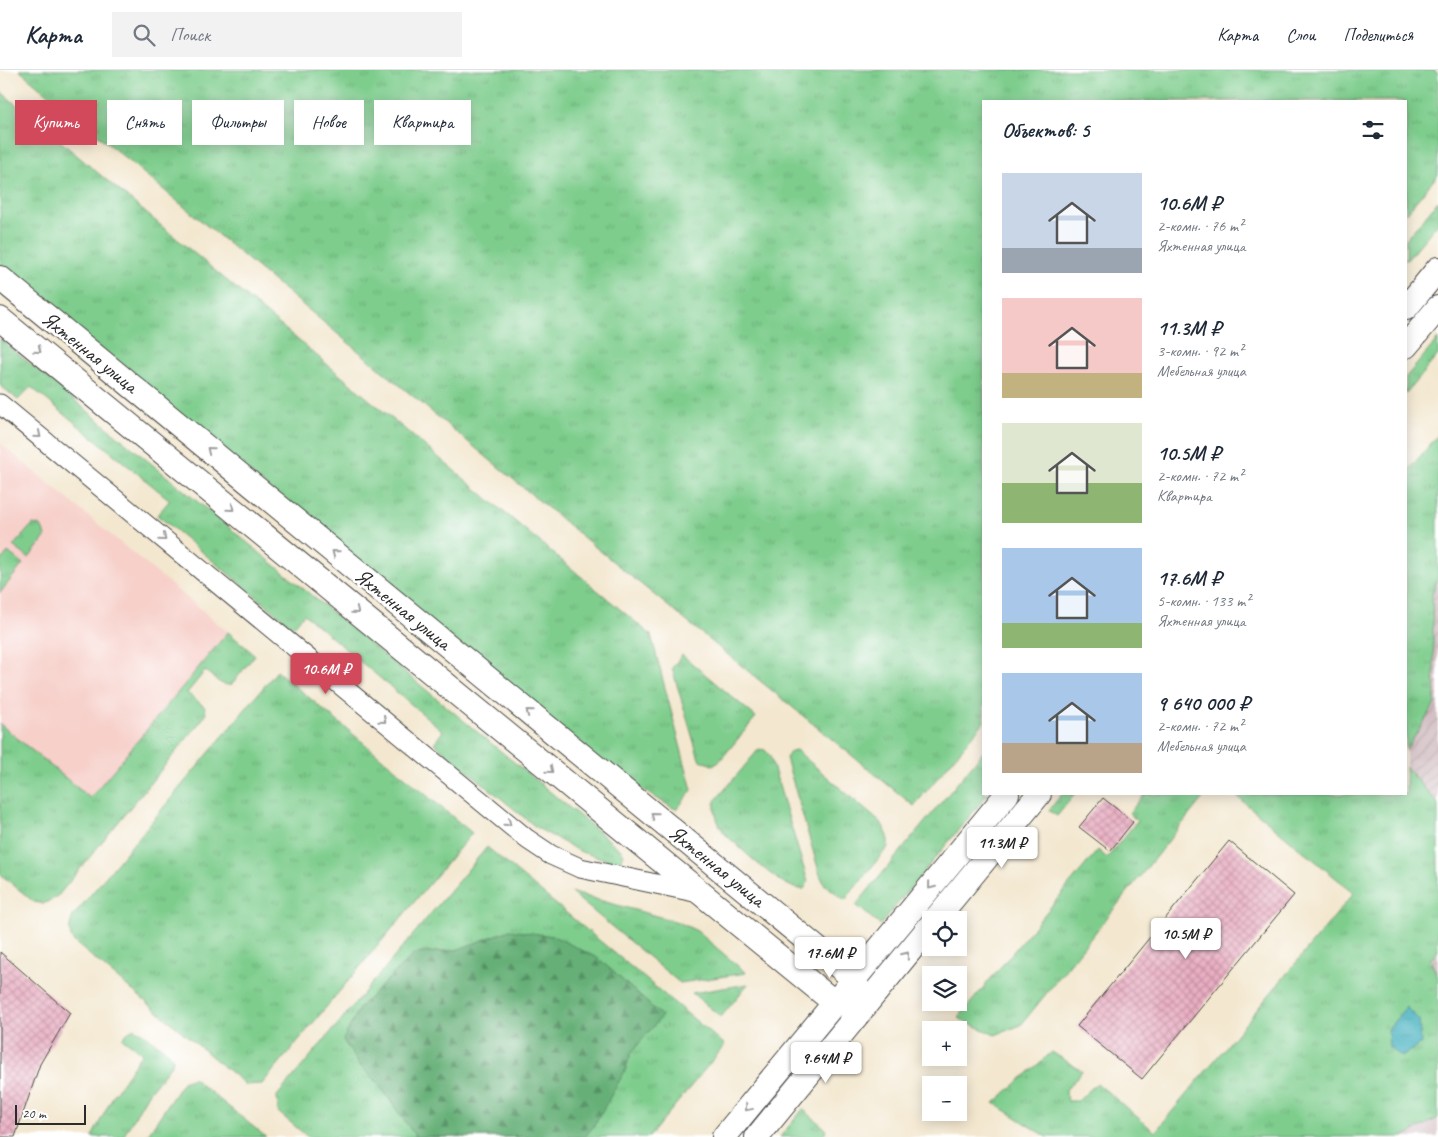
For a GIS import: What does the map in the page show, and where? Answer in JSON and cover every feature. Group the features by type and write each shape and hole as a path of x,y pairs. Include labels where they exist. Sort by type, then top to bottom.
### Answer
{"street":[{"path":"1407,307 1438,269"},
{"name":"Яхтенная улица","path":"0,278 854,979"},
{"path":"1407,345 1438,308"},
{"name":"Яхтенная улица","path":"0,319 835,1003"},
{"path":"0,404 527,839 551,855 580,868 699,893"},
{"path":"724,1137 1005,795"},
{"path":"942,911 1038,795"},
{"path":"757,1137 922,936"},
{"path":"854,979 864,1006"},
{"path":"835,1003 864,1006"}],"shaded area":[{"path":"0,443 228,632 90,798 0,724"},
{"path":"1438,575 1438,804 1407,768 1407,748 1435,704 1432,595"},
{"path":"1438,951 1438,977 1430,960"},
{"path":"1438,1118 1438,1137 1403,1137 1426,1125"}],"green space":[{"path":"19,70 1434,70 1438,73 1438,175 1407,212 1407,100 982,100 982,724 914,806 583,537 110,145 182,145 182,100 107,100 107,143 97,135 97,100 55,100"},
{"path":"0,91 15,104 15,145 65,145 651,635 692,790 677,809 617,775 0,267"},
{"path":"1438,201 1438,223 1407,260 1407,238"},
{"path":"0,339 622,851 624,855 619,863 581,852 537,828 434,743 443,731 304,614 293,627 157,515 170,500 31,387 18,400 0,385"},
{"path":"1438,339 1438,355 1407,392 1407,376"},
{"path":"1438,435 1438,575 1432,595 1435,704 1407,748 1407,472"},
{"path":"33,524 41,526 46,536 29,558 13,546"},
{"path":"8,552 23,564 0,593 0,562"},
{"path":"228,632 255,655 232,684 221,683 205,671 187,693 205,707 206,715 57,897 43,904 34,902 0,874 0,724 90,798"},
{"path":"682,655 756,717 718,763 712,765 699,759 672,668"},
{"path":"277,671 472,833 262,1084 246,1085 73,941 70,928 73,916"},
{"path":"759,749 765,750 770,756 808,882 804,889 785,884 774,877 725,834 717,819 715,801"},
{"path":"796,750 882,824 888,836 888,847 845,900 825,885 820,875 786,758 791,751"},
{"path":"982,753 982,795 987,795 880,925 856,905"},
{"path":"1407,768 1438,804 1438,951 1430,960 1438,977 1438,1118 1403,1137 1047,1137 994,1103 1052,1052 1082,1071 1066,1090 1067,1101 1078,1101 1097,1083 1155,1132 1354,893 1235,795 1407,795"},
{"path":"1061,795 1074,795 1057,816 1049,810"},
{"path":"1144,795 1205,795 1021,1025 995,1035 958,1018 964,1011 967,1011 967,1007 1098,850 1107,858 1137,821 1129,813"},
{"path":"487,847 725,1045 649,1137 308,1137 278,1112 277,1096"},
{"path":"570,892 678,922 697,931 746,973 680,983"},
{"path":"510,930 553,936 598,958 662,1016 631,1053 625,1071 593,1127 585,1137 416,1137 377,1082 360,1066 343,1040 360,1007 414,954 456,950"},
{"path":"748,984 721,1017 692,993"},
{"path":"133,1028 142,1032 170,1054 173,1059 172,1064 149,1092 123,1137 92,1137 113,1096 142,1053 122,1038"},
{"path":"193,1078 266,1137 146,1137 183,1082"},
{"path":"803,1109 827,1130 821,1137 780,1137"}],"water":[{"path":"1406,1007 1419,1020 1421,1044 1402,1057 1389,1047 1388,1029"}],"building":[{"path":"1103,798 1133,822 1110,851 1079,827"},
{"path":"1229,841 1294,895 1142,1079 1077,1026"},
{"path":"0,952 70,1013 40,1064 15,1137 0,1137"}]}
